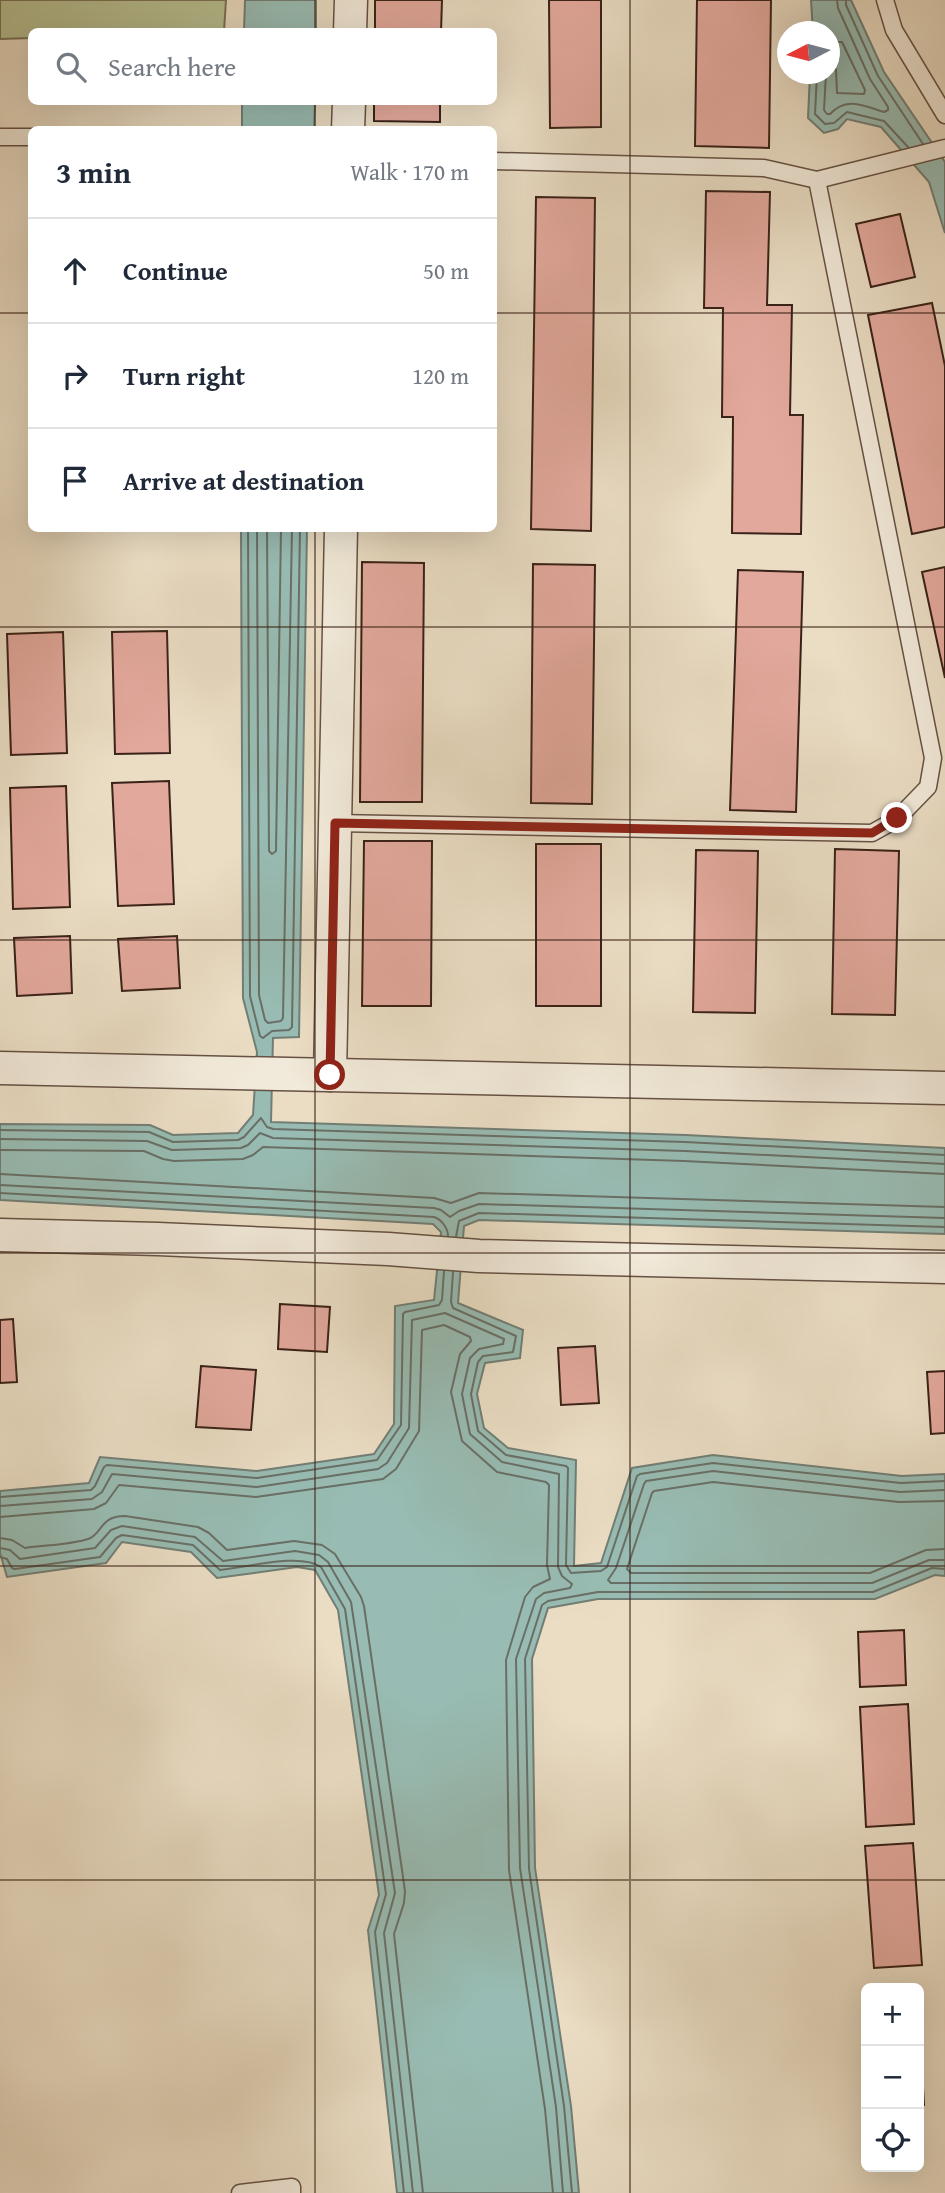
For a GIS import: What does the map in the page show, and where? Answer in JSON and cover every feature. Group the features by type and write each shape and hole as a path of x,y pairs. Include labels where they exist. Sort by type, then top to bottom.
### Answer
{"street":[{"path":"350,28 351,0"},
{"path":"348,126 349,105"},
{"path":"330,1075 341,532"},
{"path":"0,1068 945,1088"},
{"path":"0,1235 158,1239 479,1256 945,1267"}],"lane":[{"path":"885,0 894,30 945,115"},
{"path":"0,137 28,136"},
{"path":"497,161 764,168 817,180 945,148"},
{"path":"335,823 872,833 897,818 928,787 933,758 817,180"},
{"path":"240,2193 292,2186 292,2193"}],"green space":[{"path":"0,0 226,0 224,28 28,28 28,38 0,39"}],"water":[{"path":"245,0 316,0 316,28 244,28"},
{"path":"811,0 851,0 884,72 945,162 945,233 929,182 881,127 847,119 838,129 824,133 808,118 810,84 840,84 840,21 812,21"},
{"path":"242,105 315,105 314,126 242,126"},
{"path":"241,532 307,532 299,1037 273,1038 271,1122 686,1135 945,1148 945,1234 479,1220 464,1226 458,1303 523,1330 520,1358 485,1363 477,1394 484,1428 508,1448 576,1460 574,1566 601,1563 632,1468 713,1455 902,1476 945,1474 945,1576 935,1575 875,1599 598,1599 548,1608 532,1659 535,1868 571,2106 579,2193 397,2193 368,1930 379,1895 338,1610 315,1570 297,1567 217,1578 191,1552 122,1542 106,1563 7,1577 0,1553 0,1491 89,1483 100,1457 257,1471 374,1454 394,1424 395,1306 434,1300 441,1232 433,1224 0,1200 0,1124 150,1125 173,1135 238,1133 253,1115 257,1052 243,998"}],"building":[{"path":"375,0 442,0 441,28 375,28"},
{"path":"549,0 601,0 601,127 550,128"},
{"path":"697,0 771,0 769,148 695,146"},
{"path":"374,105 440,105 440,122 374,121"},
{"path":"706,191 770,192 767,305 792,305 790,415 803,415 801,534 732,533 733,417 722,417 723,308 704,308"},
{"path":"536,197 595,198 591,531 531,529"},
{"path":"900,214 915,277 871,287 856,224"},
{"path":"932,303 945,366 945,527 912,534 868,315"},
{"path":"362,562 424,563 422,802 360,802"},
{"path":"533,564 595,565 592,804 531,803"},
{"path":"945,567 945,678 922,572"},
{"path":"738,570 803,572 796,812 730,810"},
{"path":"167,631 170,753 115,754 112,632"},
{"path":"63,632 67,753 11,755 7,634"},
{"path":"169,781 174,904 118,906 112,783"},
{"path":"66,786 70,907 13,909 10,788"},
{"path":"364,841 432,841 431,1006 362,1006"},
{"path":"536,844 601,844 601,1006 536,1006"},
{"path":"835,849 899,851 895,1015 832,1014"},
{"path":"696,850 758,851 755,1013 693,1012"},
{"path":"70,936 72,993 17,996 14,938"},
{"path":"177,936 180,988 122,991 118,939"},
{"path":"280,1304 330,1307 327,1352 278,1349"},
{"path":"13,1319 17,1382 0,1383 0,1320"},
{"path":"595,1346 599,1403 561,1405 558,1348"},
{"path":"201,1366 256,1370 251,1430 196,1427"},
{"path":"945,1371 945,1433 931,1434 927,1372"},
{"path":"904,1630 906,1685 860,1687 858,1632"},
{"path":"908,1704 914,1824 866,1827 860,1707"},
{"path":"913,1843 922,1965 874,1968 865,1846"}],"route":[{"path":"330,1075 335,823 872,833 897,818"}]}
